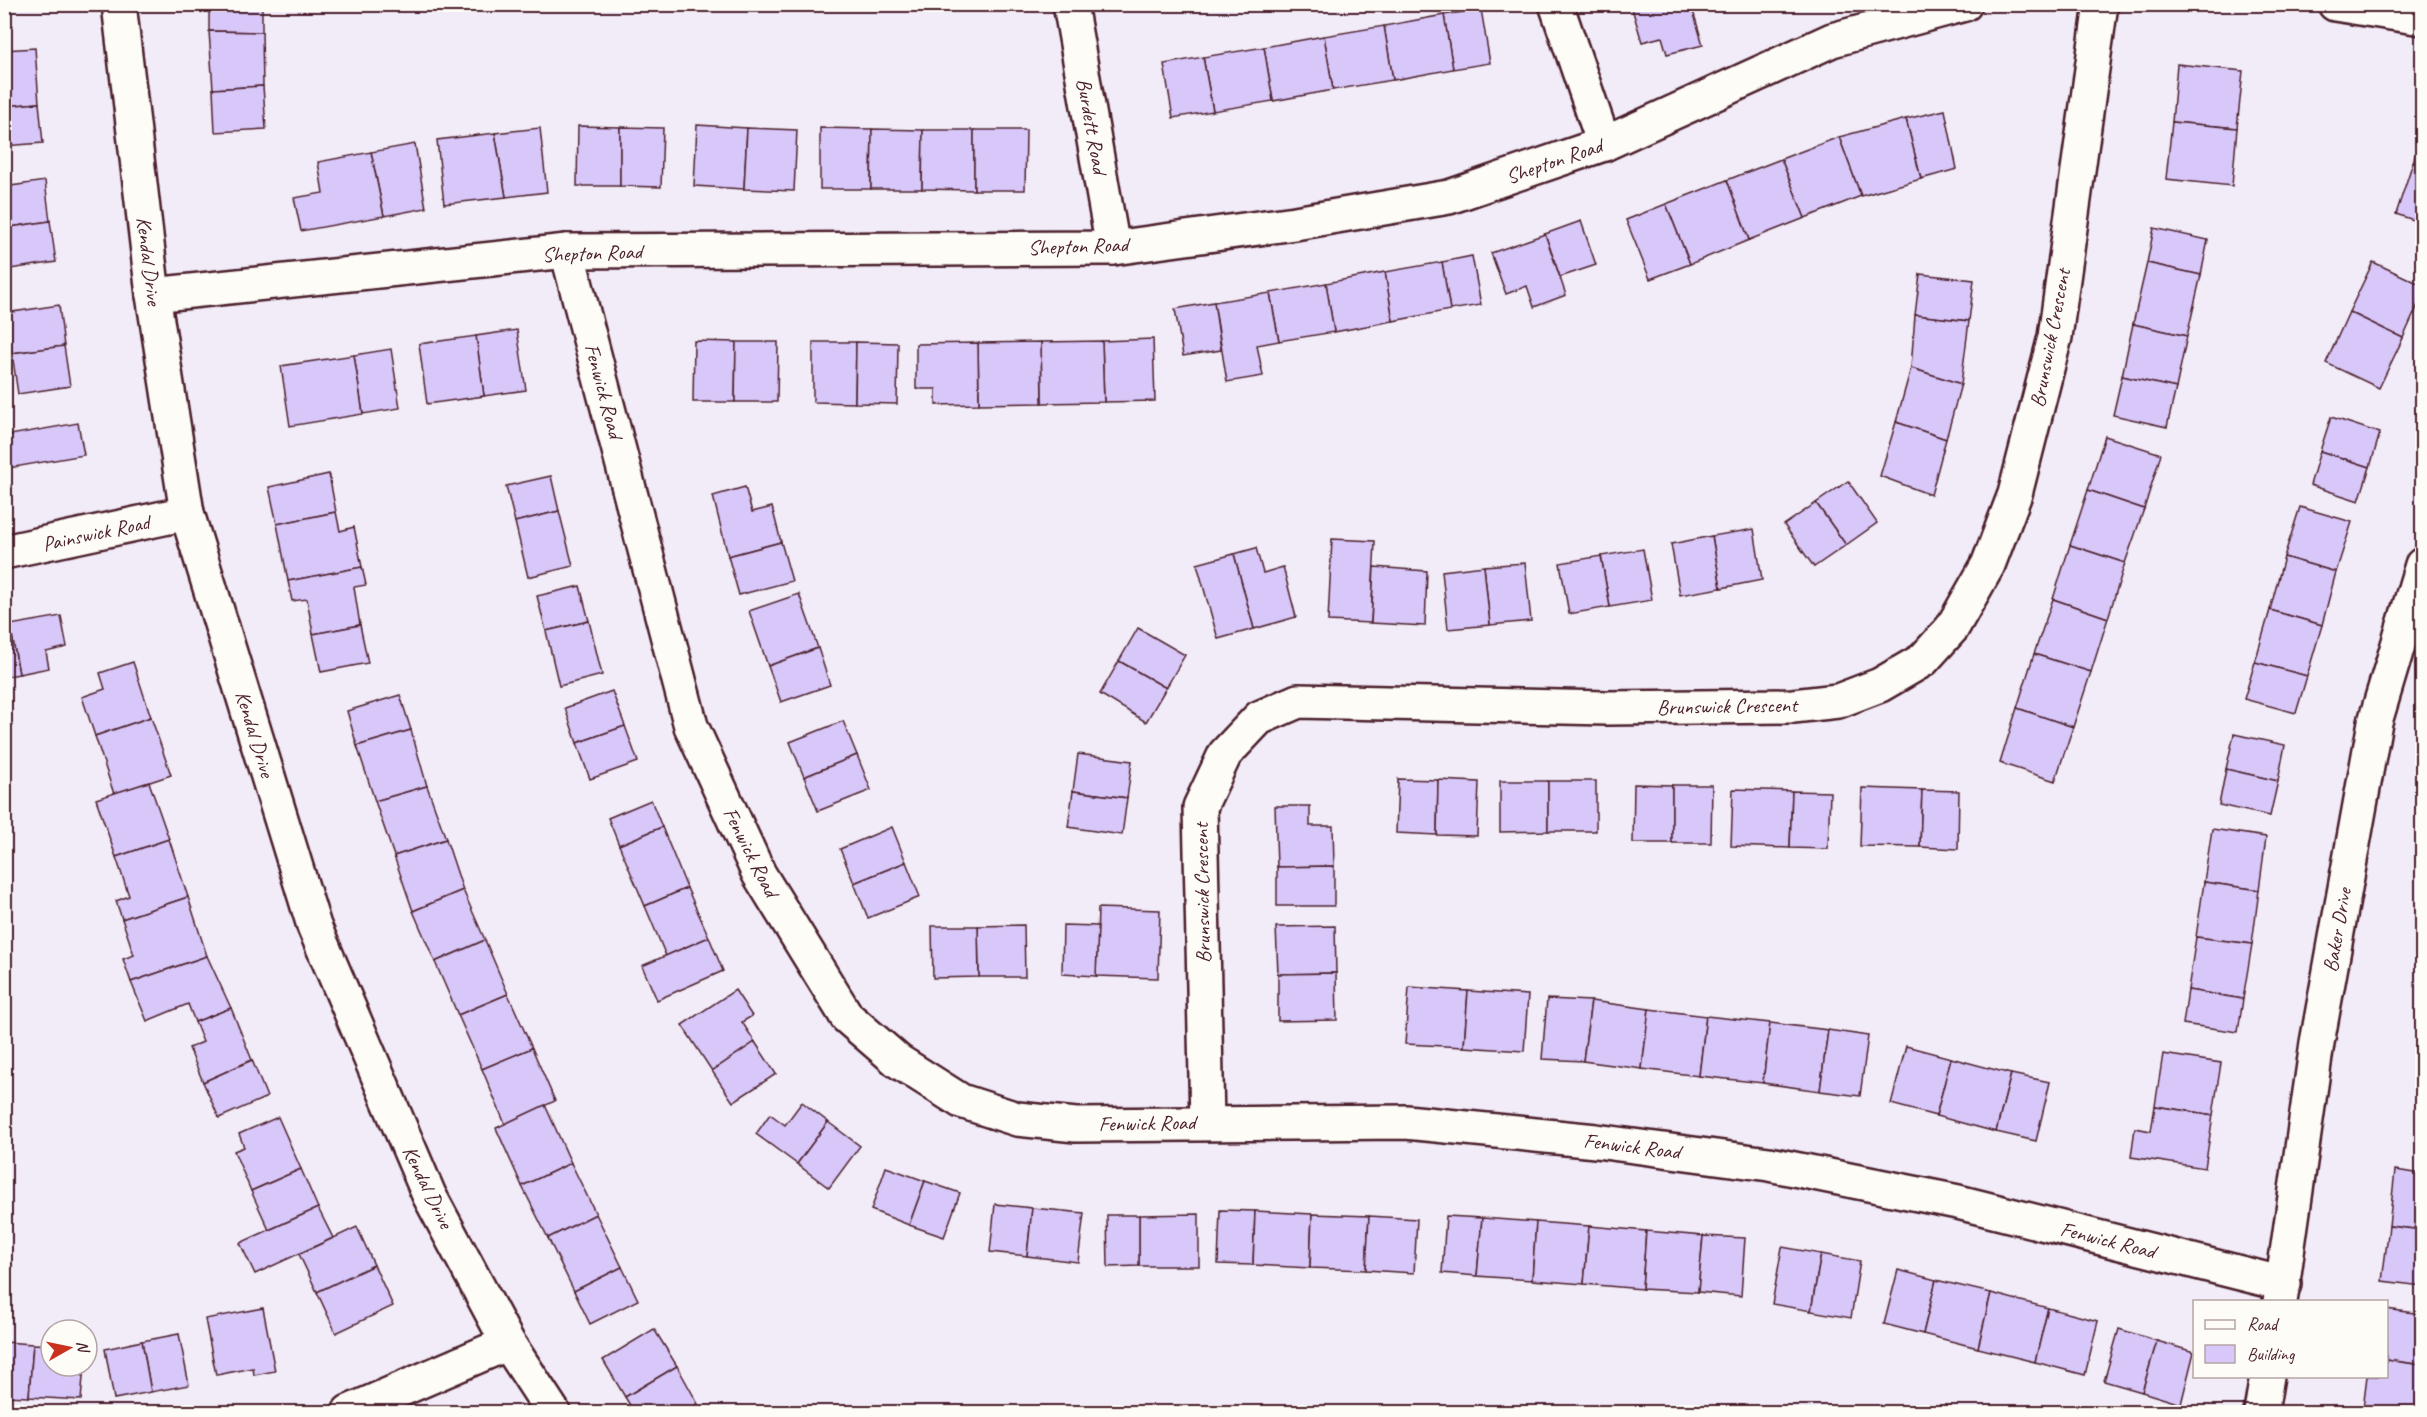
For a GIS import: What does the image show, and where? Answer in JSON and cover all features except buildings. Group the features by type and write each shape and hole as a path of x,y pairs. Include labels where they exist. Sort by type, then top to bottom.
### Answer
{"street":[{"name":"Kendal Drive","path":"119,4 153,295 187,513 314,926 429,1195 508,1343 554,1413"},
{"name":"Burdett Road","path":"1070,4 1113,248"},
{"path":"1556,4 1604,144"},
{"name":"Shepton Road","path":"153,295 567,251 1113,248 1295,223 1449,197 1604,144 1832,40 1965,4"},
{"name":"Brunswick Crescent","path":"1207,1122 1200,807 1225,754 1259,718 1298,701 1607,708 1793,706 1838,701 1880,685 1923,660 1952,628 1988,565 2015,494 2055,337 2101,4"},
{"path":"2336,4 2422,18"},
{"name":"Fenwick Road","path":"567,251 691,726 759,874 847,1017 898,1061 961,1101 1017,1119 1077,1125 1207,1122 1406,1122 1596,1141 1769,1164 1959,1202 2282,1293"},
{"name":"Painswick Road","path":"4,552 187,513"},
{"name":"Baker Drive","path":"2282,1293 2317,1042 2373,733 2422,565"},
{"path":"349,1413 508,1343"},
{"path":"2261,1413 2267,1378"}]}
